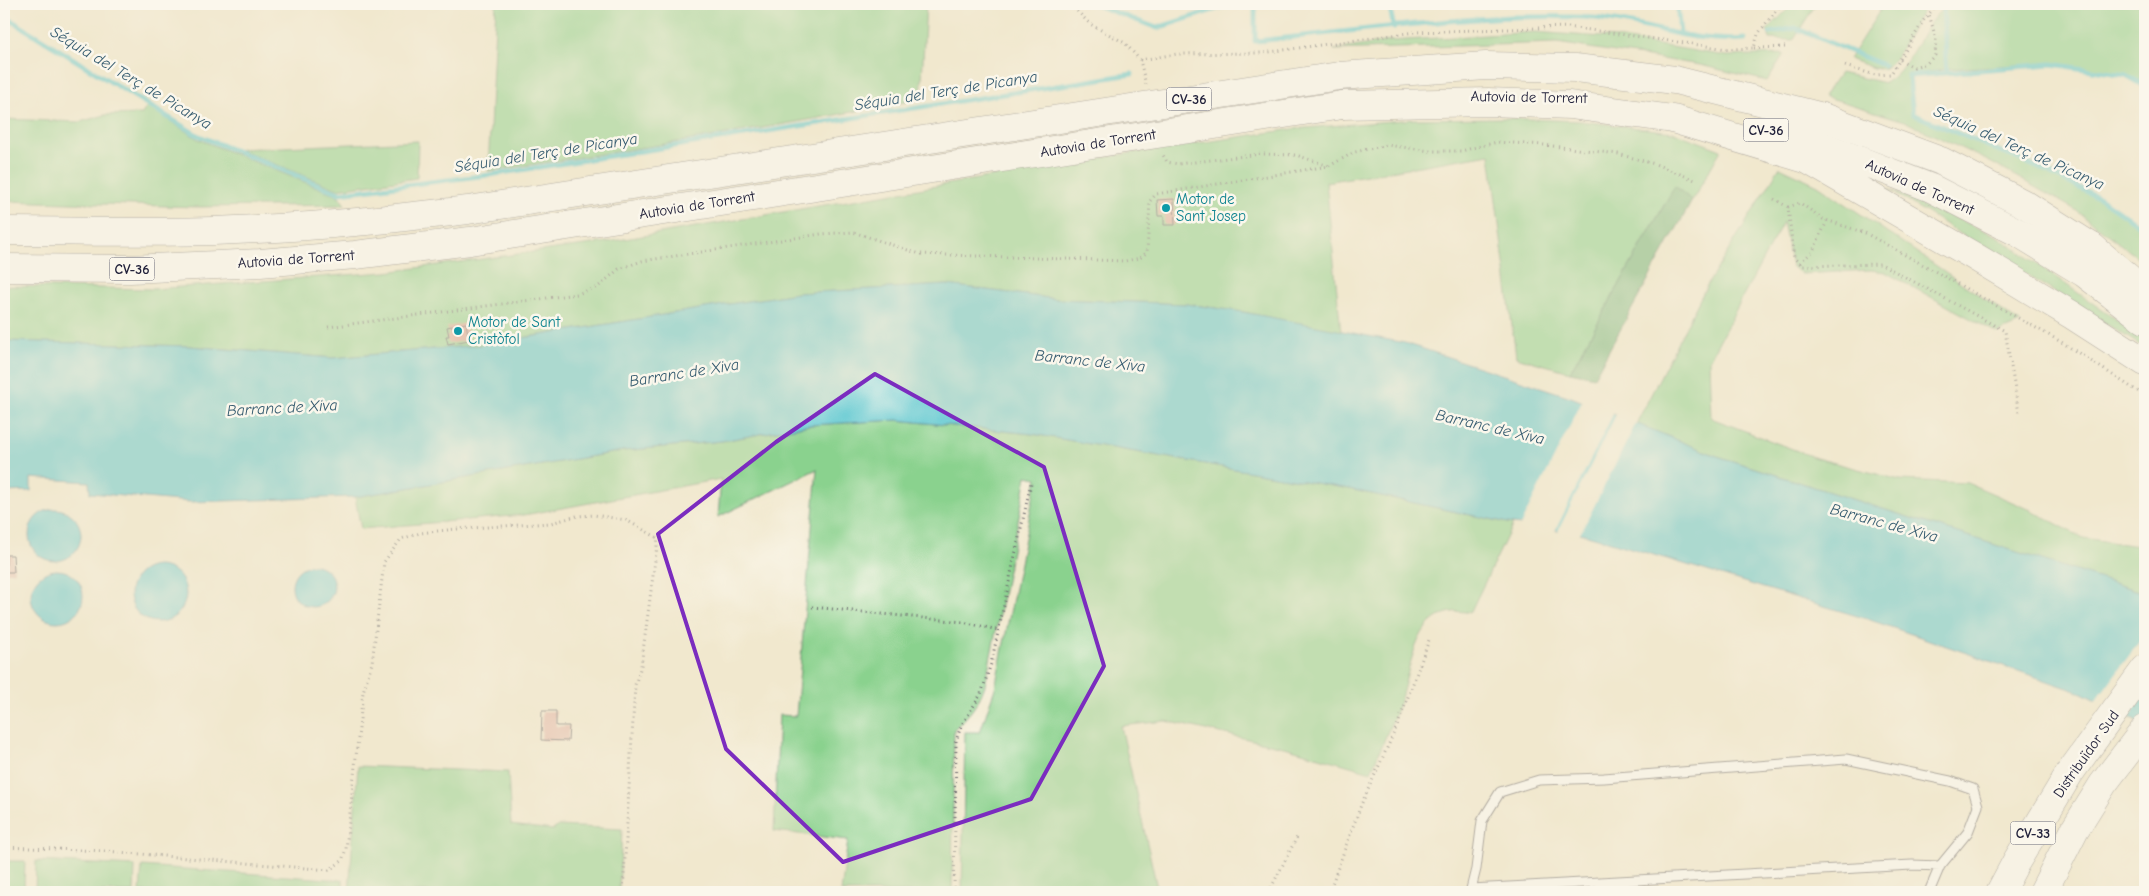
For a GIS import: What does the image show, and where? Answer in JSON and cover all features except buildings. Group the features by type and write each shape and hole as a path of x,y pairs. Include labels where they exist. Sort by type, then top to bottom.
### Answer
{"highway":[{"name":"Autovia de Torrent","path":"4,231 158,232 256,229 333,224 468,210 1339,76 1486,66 1575,68 1674,80 1823,117 1941,161 2026,204 2092,247"},
{"name":"Autovia de Torrent","path":"4,268 130,269 355,256 470,241 1342,105 1491,93 1572,96 1673,107 1810,141 1930,188 2017,232 2084,273 2145,320"},
{"path":"1342,105 1488,102 1570,105 1673,119 1806,159 2030,290 2145,362"},
{"path":"4,221 66,231"},
{"path":"2092,247 2145,292"},
{"name":"CV-36","path":"2092,247 2128,267 2145,280"},
{"name":"Distribuïdor Sud","path":"2000,892 2069,774 2145,669"},
{"name":"Distribuïdor Sud","path":"2043,892 2075,829 2103,784 2145,729"}],"lane":[{"path":"1929,892 1940,866 1968,832 1978,806 1973,789 1950,781 1846,760 1614,777 1539,780 1500,792 1482,821 1476,869 1471,891 1912,865 1940,866"}],"path":[{"path":"386,4 394,7 419,4"},
{"path":"1070,4 1090,24 1124,43 1140,60 1146,85"},
{"path":"1754,48 1758,34 1781,4"},
{"path":"1845,66 1875,75 1891,74 1937,4"},
{"path":"1900,60 1914,67 1927,62 1935,55 1936,39 1929,14"},
{"path":"1140,60 1177,54 1262,53 1415,32 1568,26 1728,49 1788,47"},
{"path":"328,327 577,294 598,287 619,269 642,261 821,234 853,232 920,254 1125,261 1140,258 1146,252 1150,201 1156,194 1329,166 1354,152 1387,145 1430,151 1462,150 1497,142 1544,144 1618,154 1655,164 1695,180"},
{"path":"1162,153 1167,162 1178,164 1261,154 1296,155 1329,166"},
{"path":"1774,199 1788,207 1800,203 1827,221 1865,233 2063,344 2145,396"},
{"path":"1788,207 1794,258 1803,266 1881,264 2005,331 2019,413"},
{"path":"1800,263 1813,251 1827,221"},
{"path":"954,892 956,741 961,726 981,694 991,664 1031,483"},
{"path":"4,847 105,851 329,870 342,861 346,849 363,692 372,663 384,562 400,540 420,533 456,529 551,524 577,516 594,515 626,520 658,538 641,666 635,685 624,892"},
{"path":"812,607 963,622 998,630"},
{"path":"1329,892 1361,805 1398,724 1429,640"},
{"path":"1269,892 1298,835"}],"highlighted area":[{"path":"875,374 1044,467 1104,666 1031,799 843,862 726,749 658,534 776,442"}],"green space":[{"path":"496,4 926,4 921,99 705,138 488,171"},
{"path":"1793,4 1816,4 1793,40 1770,39 1767,30"},
{"path":"1884,4 1927,4 1895,59 1883,69 1873,68 1849,59"},
{"path":"1949,4 2141,4 2145,21 2145,84 2127,74 2053,63 1947,69 1909,76 1913,114 2037,167 2098,197 2145,229 2145,263 2074,209 1990,162 1904,121 1824,96 1840,73 1885,83 1895,76 1931,22"},
{"path":"1535,32 1616,38 1726,56 1784,54 1767,81 1700,65 1557,43 1334,50 1390,41"},
{"path":"147,106 198,139 339,196 345,205 197,207 4,201 4,119 80,122 105,115 142,114"},
{"path":"1502,118 1580,121 1673,132 1721,150 1692,201 1675,186 1570,372 1516,357 1490,154 1326,182 1341,332 1243,312 1187,304 1057,299 947,285 797,293 480,345 333,358 189,346 4,341 4,286 153,289 386,272 607,242 1124,154 1293,129 1415,119"},
{"path":"418,141 417,178 337,189 238,149"},
{"path":"1780,167 1818,185 2020,323 1997,333 1885,272 1871,270 1802,274 1792,267 1783,222 1709,360 1711,418 1816,458 1900,480 1968,483 2031,510 2083,538 2145,547 2145,593 1714,455 1636,424 1706,287"},
{"path":"1675,186 1692,201 1594,377 1570,372"},
{"path":"1888,189 1997,236 2145,340 2145,348"},
{"path":"897,420 1032,434 1344,488 1513,524 1470,613 1459,611 1442,615 1432,621 1422,633 1414,652 1399,704 1371,772 1288,748 1166,721 1121,726 1158,892 962,892 965,732 980,732 995,688 1037,478 1027,476 985,685 973,709 954,729 952,892 841,892 848,840 774,831 779,715 796,716 817,469 718,517 721,479 524,515 361,529 355,497 623,451 722,441 809,425"},
{"path":"358,766 508,772 511,825 553,830 558,826 622,829 619,892 349,892"},
{"path":"4,861 25,861 24,892 4,892"},
{"path":"36,861 135,866 134,892 35,892"},
{"path":"142,866 343,880 343,892 140,892"}],"water":[{"name":"Barranc de Xiva","path":"947,285 1057,299 1187,304 1243,312 1405,343 1571,397 1717,456 2145,593 2145,725 2082,693 1926,639 1867,619 1584,534 1513,524 1344,488 1032,434 897,420 809,425 722,441 623,451 355,497 190,502 90,493 89,482 31,478 31,491 4,492 4,341 189,346 333,358 480,345 797,293"},
{"path":"55,509 65,511 73,517 79,525 81,535 79,545 73,553 65,559 55,561 45,559 37,553 31,545 29,535 31,525 37,517 45,511"},
{"path":"317,565 325,568 331,574 334,586 331,598 325,604 309,607 301,604 295,598 292,582 295,574 301,568"},
{"path":"158,566 169,568 178,574 184,583 186,594 184,605 178,614 169,620 158,622 147,620 138,614 132,605 130,594 132,583 138,574 147,568"},
{"path":"57,570 67,572 75,578 81,586 83,596 81,606 75,614 67,620 57,622 47,620 39,614 33,606 31,596 33,586 39,578 47,572"}],"pier":[{"path":"1583,400 1614,412 1554,533 1519,528"},
{"path":"1617,413 1637,421 1579,536 1557,533"},
{"path":"2145,634 2145,695 2127,719 2095,702"}],"waterway":[{"path":"1093,4 1157,28 1232,4"},
{"name":"Séquia del Terç de Picanya","path":"1255,4 1255,41 1458,20 1540,16 1601,19 1703,38 1745,39"},
{"path":"1389,4 1394,28"},
{"path":"1677,4 1680,33"},
{"path":"1943,7 1947,73"},
{"name":"Séquia del Terç de Picanya","path":"4,16 197,135 339,193 489,175 1132,74"},
{"name":"Séquia del Terç de Picanya","path":"1770,33 1795,28 1883,65"},
{"name":"Séquia del Terç de Picanya","path":"2145,86 2126,75 2051,64 1909,76 1913,114 2037,167 2098,197 2145,229"}],"place":[{"name":"Motor de Sant Josep","path":"1166,208"},
{"name":"Motor de Sant Cristòfol","path":"458,331"}]}
